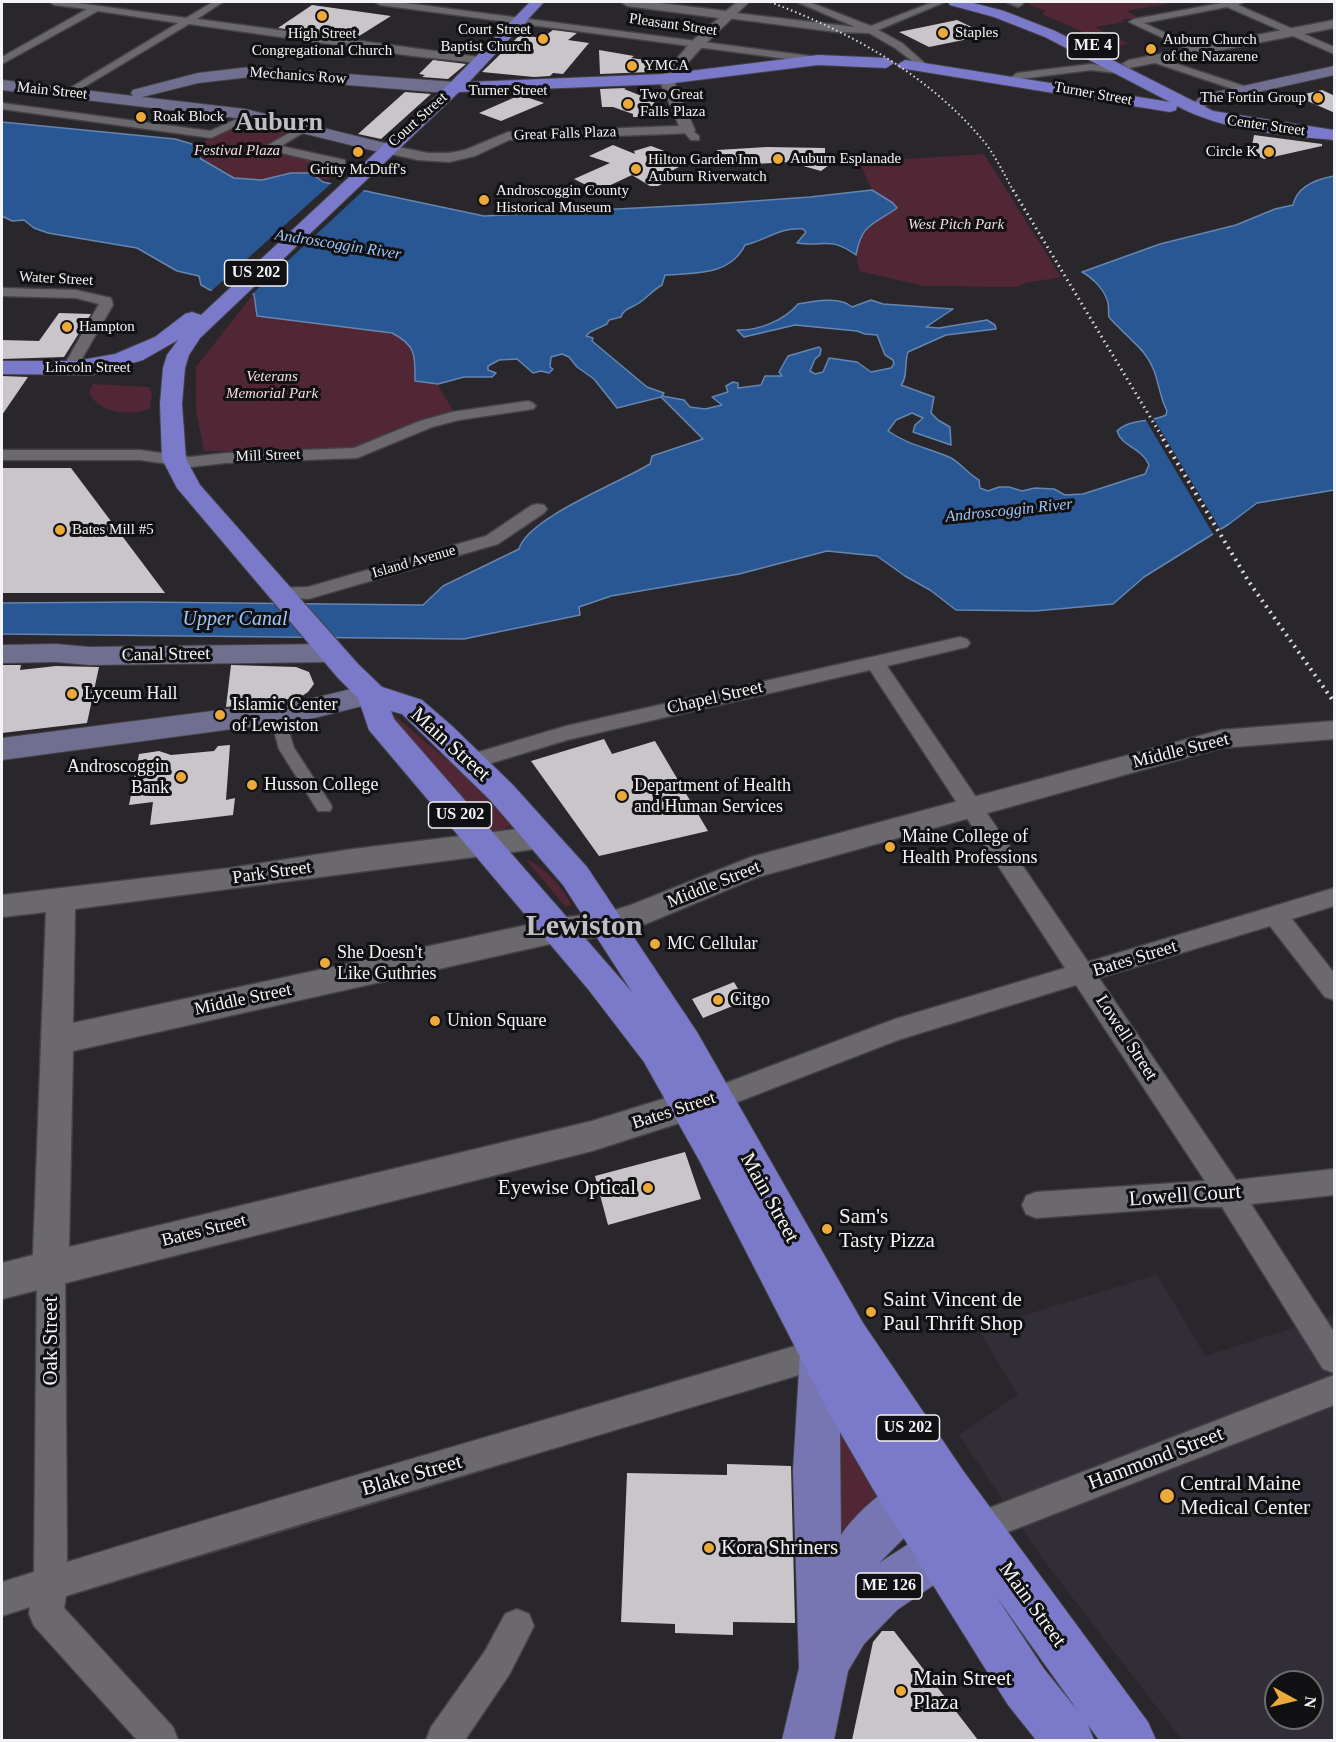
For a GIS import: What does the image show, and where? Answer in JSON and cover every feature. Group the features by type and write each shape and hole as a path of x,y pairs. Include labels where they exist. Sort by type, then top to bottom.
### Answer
{"highway":[{"name":"Court Street","path":"363,178 387,149 455,87 537,2"},
{"name":"ME 4","path":"956,2 1023,23 1093,62 1126,67"},
{"name":"ME 4","path":"978,2 1040,22 1126,67 1184,107"},
{"name":"Turner Street","path":"455,87 668,82 818,60 886,63"},
{"name":"Turner Street","path":"455,87 463,93 471,94 668,82 862,62"},
{"name":"Turner Street","path":"905,65 1024,86 1250,118"},
{"path":"430,109 471,94"},
{"name":"Turner Street","path":"1184,107 1232,122"},
{"name":"Center Street","path":"1184,107 1232,122 1335,135"},
{"name":"Center Street","path":"1250,118 1335,130"},
{"path":"363,178 391,160 417,154"},
{"name":"US 202","path":"209,309 246,282 333,200 363,178"},
{"path":"69,369 114,361 146,352 209,309"},
{"name":"Main Street","path":"209,309 182,348 174,368 171,414 174,459 189,488 326,646 372,694 412,707 472,761 543,837 574,876 667,1015 702,1103 713,1147 846,1399 925,1491 958,1540 1130,1740"},
{"name":"Lincoln Street","path":"2,368 174,368"},
{"name":"Main Street","path":"372,694 380,723 559,930 702,1103 848,1338 925,1491"},
{"name":"Main Street","path":"958,1540 1026,1687 1068,1740"}],"main road":[{"name":"Turner Street","path":"1184,107 1217,102 1243,95 1249,91 1335,71"},
{"name":"Mechanics Row","path":"137,95 198,78 250,72 455,87"},
{"name":"Main Street","path":"2,85 103,96 137,95 179,105 252,116 387,149"},
{"name":"Canal Street","path":"2,654 90,656 326,646"},
{"path":"2,749 314,708 372,694"},
{"path":"822,1353 817,1397 816,1440 818,1560 824,1668"},
{"path":"824,1668 837,1596 848,1565 878,1527 925,1491"},
{"name":"ME 126","path":"808,1740 824,1668 840,1639 866,1605 898,1578 958,1540"}],"street":[{"path":"54,2 413,53 479,60"},
{"path":"69,93 219,2"},
{"name":"Pleasant Street","path":"380,2 818,60"},
{"path":"627,2 642,2 837,29 870,30 940,2"},
{"path":"668,82 698,44 743,2"},
{"path":"802,2 870,30 910,55 924,67"},
{"path":"1199,52 1134,22 1240,2"},
{"path":"1228,4 1335,51"},
{"path":"2,61 97,8"},
{"path":"1126,67 1335,24"},
{"path":"1156,60 1249,91"},
{"path":"1011,82 1017,76 1093,62"},
{"name":"Great Falls Plaza","path":"387,149 447,158 466,154 508,136 691,134 668,82"},
{"path":"2,106 211,135 252,116"},
{"path":"302,129 274,145 277,149 341,163"},
{"path":"387,149 406,148 447,158"},
{"name":"Water Street","path":"2,292 85,295 103,298 107,302 69,369"},
{"name":"Mill Street","path":"2,455 120,455 190,462 226,458 357,453 426,424 447,418 528,406"},
{"name":"Island Avenue","path":"284,596 308,593 492,540 538,508"},
{"name":"Chapel Street","path":"472,761 566,733 960,643"},
{"name":"Lowell Street","path":"874,661 1229,1194 1335,1358"},
{"path":"276,712 287,749 324,807"},
{"name":"Middle Street","path":"56,1041 559,930 608,924 638,915 751,868 1221,739 1335,730"},
{"name":"Park Street","path":"2,906 543,837"},
{"name":"Bates Street","path":"2,1281 592,1136 702,1103 895,1030 1084,975 1335,897"},
{"name":"Oak Street","path":"61,898 51,1268 51,1585 46,1614 160,1740"},
{"path":"1275,915 1335,990"},
{"name":"Lowell Court","path":"1036,1205 1191,1194 1229,1194 1335,1182"},
{"name":"Blake Street","path":"2,1599 290,1510 444,1467 822,1353"},
{"name":"Hammond Street","path":"958,1540 1335,1390"},
{"path":"444,1740 497,1664 518,1626"}],"shaded area":[{"name":"Central Maine Medical Center","path":"1157,1275 1205,1356 1334,1315 1334,1740 1182,1740 1042,1558 959,1435 1018,1395 978,1329"}],"green space":[{"path":"1034,2 1177,2 1126,11 1138,17 1122,20 1125,22 1095,27 1129,44 1115,46 1042,14 1046,11 1027,4"},
{"name":"Festival Plaza","path":"245,121 290,132 262,148 326,164 334,160 349,163 328,180 303,177 241,183 224,170 207,167 187,150"},
{"name":"West Pitch Park","path":"984,154 1061,277 1025,283 1018,287 924,286 859,271 857,246 864,231 897,208 872,190 859,162"},
{"name":"Veterans Memorial Park","path":"254,293 258,316 376,330 405,341 415,356 415,381 438,385 453,410 357,453 204,451 196,411 196,367"},
{"path":"93,384 149,387 152,392 150,409 125,412 107,409 93,399 89,392"},
{"path":"389,711 472,781 510,820 510,825 500,832 490,831 386,712"},
{"path":"526,860 538,866 552,878 571,905 567,907 563,904"},
{"path":"831,1399 888,1497 837,1555"}],"water":[{"path":"2,122 175,139 192,144 201,159 234,178 262,180 291,173 311,173 323,182 484,216 712,204 872,190 897,208 869,226 861,237 856,255 833,244 797,243 806,232 803,229 780,232 745,245 738,255 721,268 699,273 665,275 662,285 642,301 626,310 621,317 609,320 607,324 586,336 593,338 592,341 647,387 664,393 662,396 684,400 690,407 705,409 722,405 712,397 728,392 726,386 733,382 738,383 738,388 761,385 765,376 782,376 779,372 788,356 819,347 820,355 815,359 810,371 815,374 823,372 829,358 857,362 871,372 891,368 894,364 893,360 885,355 877,335 795,325 744,337 737,330 754,329 779,320 798,304 834,300 852,307 871,300 883,304 953,309 926,327 939,328 987,320 995,325 996,329 946,335 908,352 901,385 934,397 931,413 950,427 951,445 913,432 915,425 923,418 912,413 896,420 888,431 911,443 953,459 979,480 980,488 988,491 999,487 1022,491 1035,488 1054,489 1065,495 1083,494 1145,474 1149,465 1146,459 1123,441 1117,431 1134,422 1166,415 1167,411 1149,360 1109,317 1108,303 1101,289 1082,272 1160,244 1236,225 1275,209 1293,205 1295,198 1303,188 1315,181 1334,176 1334,490 1257,503 1229,524 1144,577 1113,604 1035,611 956,610 930,590 877,556 827,551 739,574 611,596 579,607 580,615 464,639 2,634 2,603 423,605 443,586 519,549 526,537 556,513 650,464 652,456 703,439 661,397 617,408 594,379 577,367 569,357 562,354 551,357 550,367 553,369 549,373 541,371 533,373 517,359 499,360 488,366 488,370 496,373 492,377 464,377 438,384 415,381 413,352 406,342 392,333 257,316 254,294 210,290 201,285 199,276 177,271 137,248 48,233 34,228 24,220 12,221 2,216"}],"pier":[{"path":"334,181 365,189 250,296 209,293"},
{"path":"1152,416 1222,532 1215,537 1144,417"}],"building":[{"path":"312,5 391,16 356,38 278,28"},
{"name":"Staples","path":"957,20 988,35 929,47 899,32"},
{"path":"553,30 577,33 568,40 589,43 563,74 553,73 550,76 534,77 482,72 520,35 542,38"},
{"path":"449,45 481,49 475,54 444,50"},
{"name":"YMCA","path":"599,50 659,62 650,69 654,70 650,72 600,74"},
{"path":"433,60 466,64 448,79 422,77 425,75 419,74"},
{"name":"Two Great Falls Plaza","path":"626,88 624,89 654,101 656,117 633,117 633,114 613,107 602,107 600,89"},
{"name":"The Fortin Group","path":"1322,90 1335,96 1335,113 1296,96"},
{"path":"405,92 431,94 381,139 358,134"},
{"path":"520,95 544,103 501,121 479,113"},
{"path":"1254,135 1322,144 1322,146 1264,159 1251,152"},
{"name":"Hilton Garden Inn Auburn Riverwatch","path":"613,145 635,154 634,151 651,146 667,152 664,161 679,167 663,175 664,183 658,186 650,186 632,175 600,190 595,188 591,191 588,186 574,179 610,163 589,156"},
{"name":"Auburn Esplanade","path":"767,147 825,148 825,155 837,159 821,171 789,162 721,166 717,150"},
{"name":"Hampton","path":"59,313 91,314 64,357 2,359 2,340 39,341"},
{"path":"2,376 28,377 2,415"},
{"name":"Bates Mill #5","path":"2,468 71,468 165,593 2,593"},
{"path":"2,665 21,665 20,670 56,666 99,667 87,723 2,733"},
{"path":"231,665 296,667 309,672 314,684 299,698 226,707"},
{"name":"Department of Health and Human Services","path":"604,739 612,754 655,741 708,831 599,856 531,761"},
{"name":"Androscoggin Bank","path":"230,745 226,800 235,798 233,815 150,825 153,802 129,805 139,754 159,751 171,755 214,751 218,746"},
{"name":"Citgo","path":"734,982 745,1001 703,1018 692,999"},
{"name":"Eyewise Optical","path":"685,1152 701,1199 608,1225 595,1176"},
{"name":"Kora Shriners","path":"727,1464 791,1466 795,1623 733,1622 733,1635 675,1633 675,1624 621,1622 627,1473 727,1475"},
{"name":"Main Street Plaza","path":"882,1631 894,1631 978,1740 852,1740 873,1642"}],"railway":[{"path":"770,2 860,42 915,77 964,119 986,144 1014,192"},
{"path":"1013,190 1164,440"},
{"path":"1163,439 1249,582 1334,702"}],"place":[{"name":"High Street Congregational Church","path":"322,16"},
{"name":"Staples","path":"943,33"},
{"name":"Court Street Baptist Church","path":"543,39"},
{"name":"Auburn Church of the Nazarene","path":"1151,49"},
{"name":"YMCA","path":"632,66"},
{"name":"The Fortin Group","path":"1318,98"},
{"name":"Two Great Falls Plaza","path":"628,104"},
{"name":"Roak Block","path":"141,117"},
{"name":"Gritty McDuff's","path":"358,152"},
{"name":"Circle K","path":"1269,152"},
{"name":"Auburn Esplanade","path":"778,159"},
{"name":"Hilton Garden Inn Auburn Riverwatch","path":"636,169"},
{"name":"Androscoggin County Historical Museum","path":"484,200"},
{"name":"Hampton","path":"67,327"},
{"name":"Bates Mill #5","path":"60,530"},
{"name":"Lyceum Hall","path":"72,694"},
{"name":"Islamic Center of Lewiston","path":"220,715"},
{"name":"Androscoggin Bank","path":"181,777"},
{"name":"Husson College","path":"252,785"},
{"name":"Department of Health and Human Services","path":"622,796"},
{"name":"Maine College of Health Professions","path":"890,847"},
{"name":"MC Cellular","path":"655,944"},
{"name":"She Doesn't Like Guthries","path":"325,963"},
{"name":"Citgo","path":"718,1000"},
{"name":"Union Square","path":"435,1021"},
{"name":"Eyewise Optical","path":"648,1188"},
{"name":"Sam's Tasty Pizza","path":"827,1229"},
{"name":"Saint Vincent de Paul Thrift Shop","path":"871,1312"},
{"name":"Central Maine Medical Center","path":"1167,1496"},
{"name":"Kora Shriners","path":"709,1548"},
{"name":"Main Street Plaza","path":"901,1691"}],"district":[{"name":"Auburn","path":"279,123"},
{"name":"Lewiston","path":"584,927"}],"water label":[{"name":"Androscoggin River","path":"338,245"},
{"name":"Androscoggin River","path":"1009,511"},
{"name":"Upper Canal","path":"235,620"}]}
